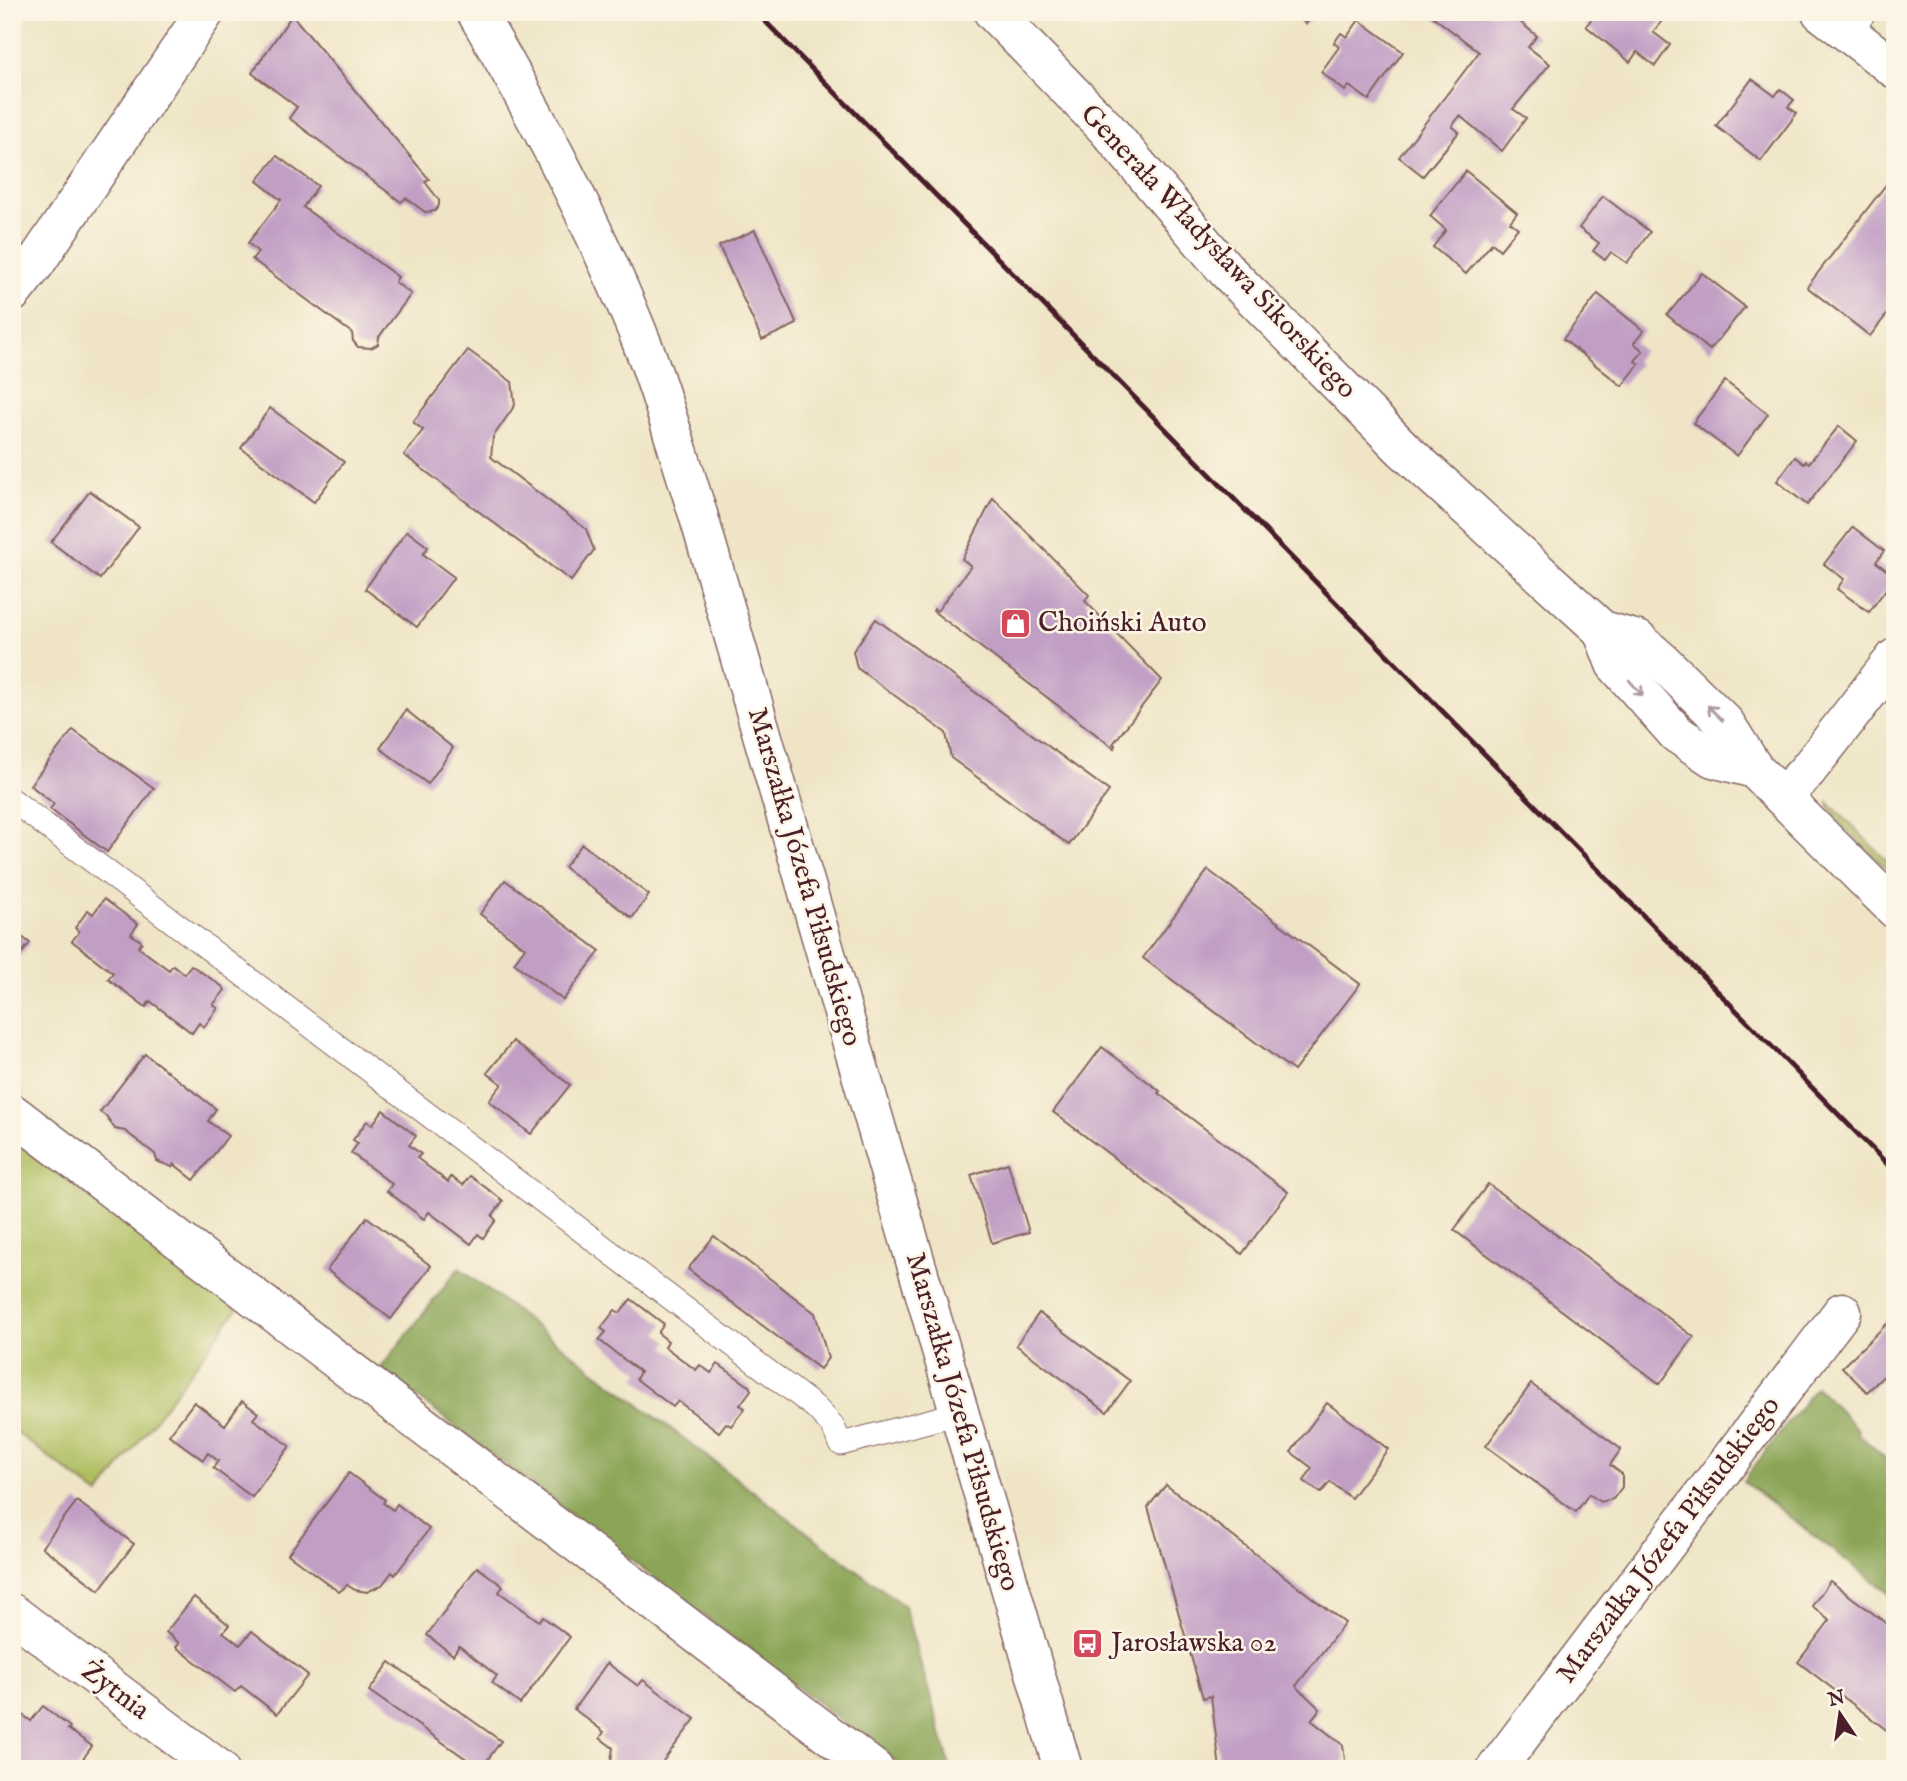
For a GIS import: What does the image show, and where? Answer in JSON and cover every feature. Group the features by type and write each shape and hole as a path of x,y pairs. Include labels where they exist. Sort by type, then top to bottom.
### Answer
{"main road":[{"path":"12,293 35,264 205,12"},
{"name":"Marszałka Józefa Piłsudskiego","path":"476,12 520,86 576,197 611,271 647,358 698,514 1063,1769"},
{"name":"Generała Władysława Sikorskiego","path":"993,12 1106,128 1227,271 1403,449 1602,630 1638,640 1664,663 1725,723 1754,769 1895,909"},
{"path":"1845,19 1895,69"},
{"path":"1783,797 1807,771 1895,657"},
{"path":"12,1113 874,1769"},
{"name":"Marszałka Józefa Piłsudskiego","path":"1496,1769 1842,1311"},
{"name":"Żytnia","path":"12,1613 219,1769"}],"lane":[{"path":"12,800 815,1407 832,1425 841,1444 959,1413"}],"green space":[{"path":"1829,803 1895,869 1895,877 1832,815"},
{"path":"12,1139 237,1309 99,1495 12,1429"},
{"path":"459,1268 904,1606 951,1769 905,1769 380,1369"},
{"path":"1816,1387 1858,1430 1858,1434 1895,1467 1895,1598 1743,1481"}],"building":[{"path":"1291,12 1316,12 1306,24"},
{"path":"1427,12 1508,12 1537,36 1528,47 1550,64 1513,109 1526,118 1502,151 1460,116 1452,126 1459,132 1423,176 1399,157 1479,52"},
{"path":"1597,12 1669,12 1653,32 1670,45 1655,66 1637,52 1630,62 1586,26"},
{"path":"292,15 429,179 425,182 439,200 435,211 425,212 406,198 401,202 289,118 297,107 252,73"},
{"path":"1359,20 1403,52 1369,100 1349,86 1345,91 1321,72 1339,47 1334,43 1341,33 1347,37"},
{"path":"1752,79 1775,96 1780,89 1794,100 1788,107 1797,113 1761,161 1716,126"},
{"path":"277,156 318,186 303,207 398,277 395,282 411,294 379,337 378,344 371,348 358,347 353,341 352,333 252,259 258,252 248,243 281,200 257,181"},
{"path":"1466,171 1517,213 1510,222 1518,228 1500,250 1492,243 1466,274 1433,247 1446,230 1430,216"},
{"path":"1888,182 1895,187 1895,304 1870,336 1807,287"},
{"path":"1603,196 1650,232 1627,263 1611,252 1605,260 1593,251 1599,243 1579,228"},
{"path":"755,230 797,324 762,340 719,246"},
{"path":"1702,273 1745,307 1710,350 1667,315"},
{"path":"1598,294 1644,331 1634,343 1643,351 1635,361 1639,364 1622,386 1563,339"},
{"path":"468,350 512,382 515,405 493,437 491,457 586,529 594,550 571,581 404,455 423,430 413,422"},
{"path":"1725,381 1768,414 1737,456 1693,423"},
{"path":"270,408 344,462 314,502 241,448"},
{"path":"1839,426 1857,441 1807,505 1777,481 1795,457 1804,464 1806,461 1809,463"},
{"path":"90,491 139,527 100,579 51,542"},
{"path":"993,498 1089,595 1085,601 1162,680 1113,744 1114,748 933,611 937,611 971,566 962,559"},
{"path":"1853,527 1884,551 1876,562 1895,577 1869,612 1837,589 1844,579 1824,564"},
{"path":"407,531 428,547 423,554 454,577 417,627 365,589"},
{"path":"876,619 1109,791 1069,845 951,758 946,733 857,668 853,651"},
{"path":"406,710 453,748 428,784 380,748"},
{"path":"73,730 154,788 107,852 50,809 54,804 30,785"},
{"path":"582,844 649,895 632,918 564,867"},
{"path":"1208,870 1360,984 1294,1071 1143,958"},
{"path":"505,880 600,951 563,1000 514,963 525,948 480,914"},
{"path":"104,899 138,924 131,934 142,942 138,947 169,970 173,965 184,974 191,965 223,987 225,990 213,1005 218,1008 204,1027 199,1023 192,1033 150,1001 146,1007 108,979 113,973 72,941 79,932 75,928 88,910 93,914"},
{"path":"12,930 30,943 12,965"},
{"path":"513,1041 570,1085 531,1134 489,1101 502,1084 487,1073"},
{"path":"1102,1047 1288,1192 1242,1254 1053,1112"},
{"path":"145,1054 216,1109 208,1121 228,1136 194,1180 174,1164 172,1167 157,1161 155,1154 125,1131 115,1129 100,1112"},
{"path":"383,1110 416,1136 409,1145 421,1154 417,1158 448,1182 451,1177 463,1185 470,1176 503,1201 492,1216 496,1220 483,1238 478,1234 471,1244 429,1212 424,1219 387,1191 392,1184 351,1153 358,1143 353,1140 367,1121 372,1125"},
{"path":"1008,1163 1029,1232 992,1243 971,1175"},
{"path":"1488,1184 1694,1337 1660,1384 1454,1230"},
{"path":"367,1217 431,1266 391,1319 327,1270"},
{"path":"714,1236 815,1313 828,1358 820,1369 688,1269"},
{"path":"631,1299 664,1324 658,1333 668,1341 665,1347 696,1370 700,1365 711,1373 718,1364 749,1386 751,1390 740,1405 745,1408 731,1426 726,1423 719,1432 678,1401 673,1407 636,1379 640,1372 599,1340 606,1332 601,1328 615,1310 620,1313"},
{"path":"1039,1313 1130,1381 1107,1412 1016,1345"},
{"path":"1895,1316 1895,1365 1867,1392 1842,1367"},
{"path":"1531,1384 1621,1449 1610,1465 1622,1474 1622,1487 1613,1499 1600,1502 1589,1494 1576,1512 1486,1446"},
{"path":"242,1401 258,1413 253,1419 290,1446 252,1497 213,1468 218,1461 208,1453 203,1460 169,1435 194,1402 225,1425"},
{"path":"1327,1403 1388,1449 1351,1498 1330,1482 1321,1493 1304,1481 1312,1468 1291,1452"},
{"path":"349,1473 385,1500 383,1503 393,1510 397,1504 429,1529 395,1575 392,1572 382,1585 367,1592 347,1585 339,1592 288,1554"},
{"path":"1166,1485 1345,1623 1296,1686 1320,1709 1311,1720 1343,1745 1346,1769 1220,1769 1211,1696 1203,1698 1148,1507"},
{"path":"77,1501 134,1544 99,1590 42,1547"},
{"path":"477,1567 503,1586 499,1592 539,1621 543,1617 570,1637 520,1704 492,1683 497,1676 459,1646 453,1655 427,1635"},
{"path":"1830,1581 1895,1630 1893,1735 1798,1662 1830,1620 1812,1606"},
{"path":"194,1597 229,1625 223,1632 240,1645 252,1631 308,1675 277,1714 241,1686 235,1692 176,1647 179,1643 166,1632"},
{"path":"390,1662 501,1741 481,1769 369,1691"},
{"path":"607,1663 638,1686 643,1680 695,1719 657,1769 641,1769 638,1766 623,1769 611,1760 613,1748 600,1738 604,1732 574,1709"},
{"path":"43,1706 92,1746 76,1769 23,1769 12,1761 12,1707 31,1721"}],"railway":[{"path":"756,12 1895,1172"}],"place":[{"name":"Choiński Auto","path":"1015,623"},
{"name":"Jarosławska 02","path":"1088,1643"}]}
